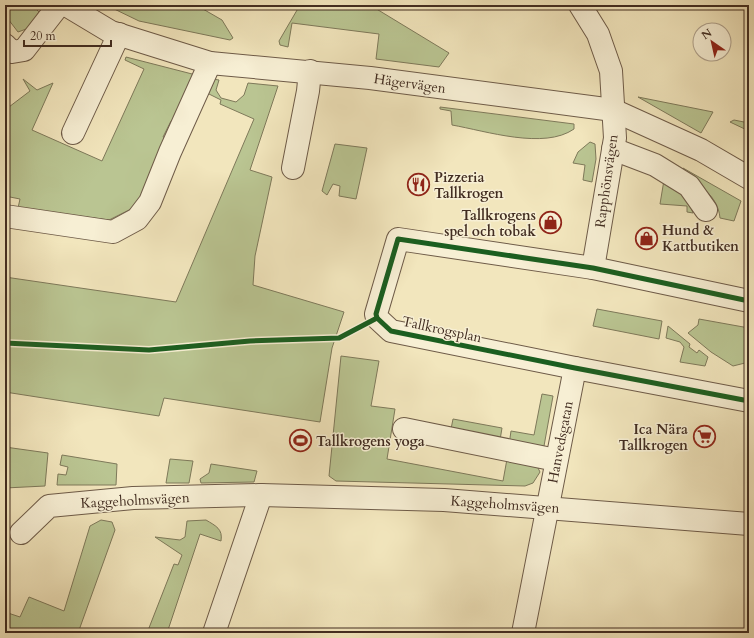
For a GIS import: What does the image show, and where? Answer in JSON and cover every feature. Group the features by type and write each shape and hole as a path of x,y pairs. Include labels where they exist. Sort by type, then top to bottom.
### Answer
{"street":[{"path":"5,45 12,52 24,50 59,5"},
{"name":"Hägervägen","path":"66,5 111,32 210,63 310,71 613,110 701,150 749,178"},
{"name":"Rapphönsvägen","path":"580,5 598,34 611,71 615,138 593,268"},
{"path":"73,132 119,34"},
{"path":"5,216 113,232 138,219 150,202 170,152 210,63"},
{"path":"293,168 308,91 310,71"},
{"path":"613,149 655,165 690,186 706,210"},
{"name":"Tallkrogsplan","path":"749,301 593,268 398,239 376,314 377,318 391,331 749,401"},
{"name":"Hanvedsgatan","path":"523,633 575,368"},
{"path":"404,429 556,460"},
{"path":"214,633 261,495"},
{"name":"Kaggeholmsvägen","path":"21,533 49,506 134,498 261,495 444,500 749,524"}],"green space":[{"path":"5,5 32,5 39,12 29,28 18,32 5,15"},
{"path":"106,5 196,5 222,20 233,38 230,40 139,21"},
{"path":"300,5 370,5 449,53 439,67 376,59 379,34 292,23 288,47 280,45 279,41"},
{"path":"126,57 196,75 177,122 171,121 163,137 170,140 135,207 109,220 18,208 20,199 5,196 5,110 30,91 23,79 37,90 53,83 32,130 102,161 144,69 125,60"},
{"path":"213,79 219,80 216,90 221,98 236,102 244,95 248,83 278,86 250,170 272,177 255,256 253,285 344,312 332,348 320,422 164,398 159,416 5,392 5,277 176,302 254,119 220,104 221,100 207,93"},
{"path":"638,97 713,112 701,133"},
{"path":"440,107 574,124 574,129 562,135 547,138 531,139 514,137 452,125 451,111 440,109"},
{"path":"734,120 749,123 749,131 730,122"},
{"path":"590,142 595,144 596,159 592,182 583,180 585,165 573,163 578,152"},
{"path":"335,144 367,148 356,199 339,196 340,186 333,184 327,195 322,191"},
{"path":"683,168 741,201 734,221 720,218 715,203 711,197 701,186 682,170"},
{"path":"664,180 674,186 682,194 691,207 693,213 687,212 687,206 660,204"},
{"path":"597,309 662,321 659,339 593,326"},
{"path":"699,319 749,328 749,362 733,366 711,352 688,333 698,325"},
{"path":"668,326 690,344 689,347 697,353 699,350 708,357 705,366 680,362 684,347 680,342 666,338"},
{"path":"341,356 379,361 371,406 395,409 387,459 503,481 507,459 536,464 540,472 533,483 525,486 336,481 329,476"},
{"path":"542,394 553,396 544,446 538,450 509,445 511,431 534,435"},
{"path":"453,419 502,428 500,440 451,429"},
{"path":"5,447 48,453 45,486 5,488"},
{"path":"62,455 117,464 116,485 57,485 58,474 66,475 68,467 60,465"},
{"path":"170,459 193,461 189,483 166,483"},
{"path":"211,464 257,471 254,482 201,483 200,479 209,473"},
{"path":"101,520 112,522 115,530 78,633 5,633 5,612 20,617 29,597 64,611 90,526"},
{"path":"206,520 218,528 221,534 221,541 200,534 167,633 147,633 174,564 178,565 182,555 155,537 180,540 185,537 187,521"}],"cycle path":[{"path":"749,301 593,268 398,239 376,314 377,318 391,331 749,401"},
{"path":"5,343 149,350 250,341 339,338 377,318"}],"place":[{"name":"Pizzeria Tallkrogen","path":"419,185"},
{"name":"Tallkrogens spel och tobak","path":"551,223"},
{"name":"Hund & Kattbutiken","path":"646,238"},
{"name":"Ica Nära Tallkrogen","path":"704,437"},
{"name":"Tallkrogens yoga","path":"301,441"}]}
